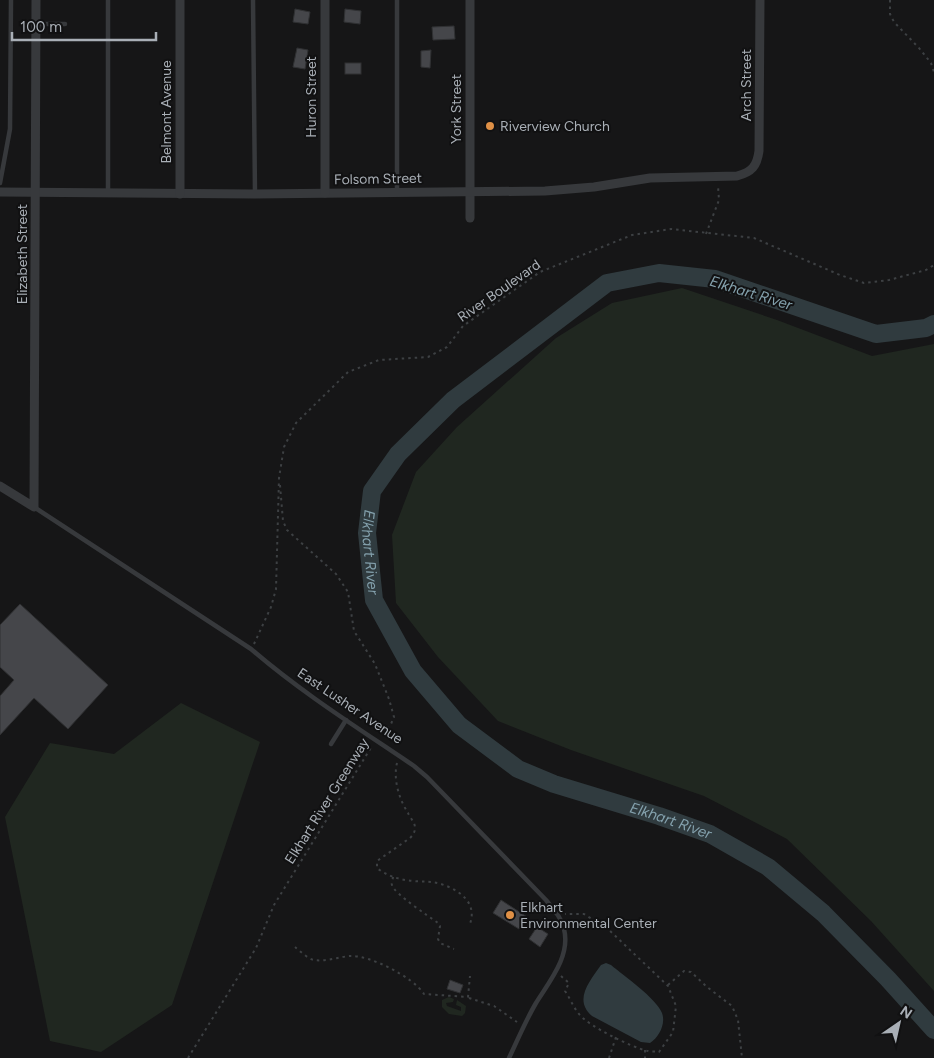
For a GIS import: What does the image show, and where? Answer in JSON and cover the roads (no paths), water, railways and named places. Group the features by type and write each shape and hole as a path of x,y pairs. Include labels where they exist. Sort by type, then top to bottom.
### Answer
{"street":[{"name":"Elizabeth Street","path":"34,507 36,0"},
{"name":"Belmont Avenue","path":"180,0 180,194"},
{"name":"Huron Street","path":"325,0 325,193"},
{"name":"York Street","path":"470,0 470,218"},
{"name":"Arch Street","path":"754,168 758,161 759,151 760,0"},
{"name":"Folsom Street","path":"0,192 255,194 545,191 594,187 650,178 737,176 746,174 754,168"},
{"name":"East Lusher Avenue","path":"0,486 34,507"}],"lane":[{"path":"0,182 10,129 11,0"},
{"path":"108,0 108,193"},
{"path":"253,0 255,194"},
{"path":"397,0 397,192"},
{"path":"36,24 65,24"},
{"name":"East Lusher Avenue","path":"34,507 251,649 281,675 377,740 427,777 546,900 558,916 564,929 565,944 562,958 525,1025 510,1058"},
{"path":"331,744 346,720"}],"waterway":[{"name":"Elkhart River","path":"934,324 926,328 876,334 715,279 659,273 607,283 453,400 398,454 372,491 367,533 374,600 413,671 459,725 518,769 554,784 659,816 710,834 768,867 823,913 888,979 934,1030"}],"place":[{"name":"Riverview Church","path":"490,126"},
{"name":"Elkhart Environmental Center","path":"510,915"}]}
